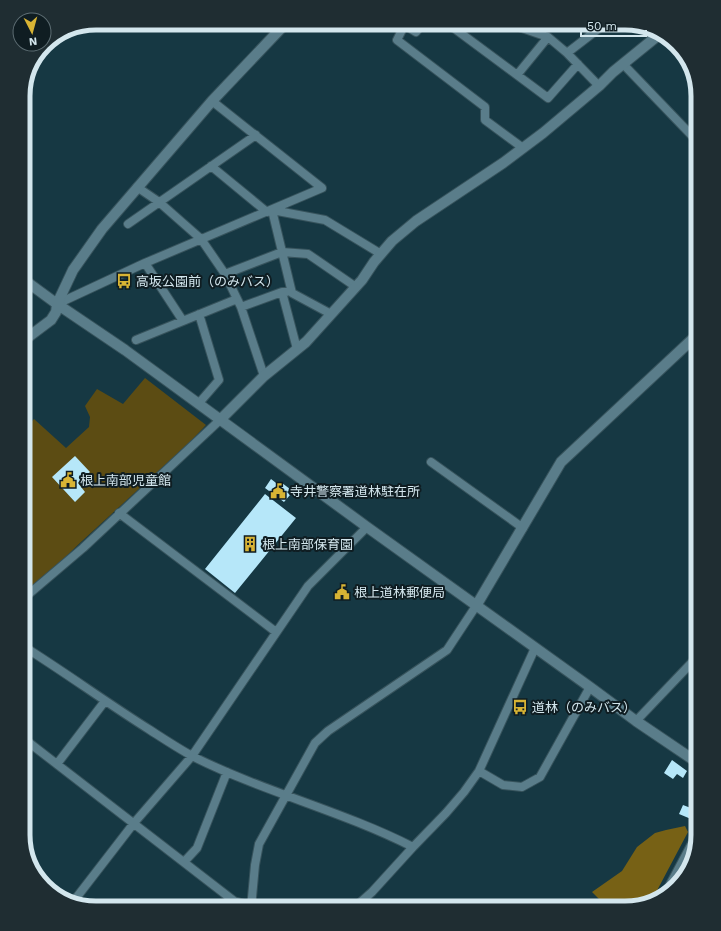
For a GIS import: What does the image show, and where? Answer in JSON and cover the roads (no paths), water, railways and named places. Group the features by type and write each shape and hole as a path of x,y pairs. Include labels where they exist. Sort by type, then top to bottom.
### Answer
{"street":[{"path":"30,337 52,320 56,312 57,304 73,270 102,229 212,101 279,30"},
{"path":"401,30 397,40 485,107 485,120 523,148"},
{"path":"456,30 548,98 578,64"},
{"path":"528,30 548,37 567,53 599,86"},
{"path":"567,53 597,30"},
{"path":"517,75 548,37"},
{"path":"30,593 82,548 220,420 264,376 297,349 356,287 392,241 416,221 503,163 543,133 655,38"},
{"path":"623,64 691,135"},
{"path":"57,304 145,263 322,188 212,101"},
{"path":"128,224 256,135"},
{"path":"211,166 269,211 325,220 381,254"},
{"path":"137,187 159,202 201,239 225,274 239,303 264,376"},
{"path":"269,211 282,252 292,293"},
{"path":"225,274 282,252 308,254 356,287"},
{"path":"145,263 183,321"},
{"path":"30,284 125,350 476,606 636,721 691,758"},
{"path":"136,340 199,314 282,292 292,293 331,314"},
{"path":"282,292 297,349"},
{"path":"199,314 219,380 199,404"},
{"path":"252,901 255,865 259,844 315,743 328,731 447,650 476,606 561,462 691,341"},
{"path":"431,462 523,528"},
{"path":"119,513 276,632"},
{"path":"76,898 134,823 192,756 308,586 367,527"},
{"path":"361,901 446,813 479,771 536,648"},
{"path":"30,651 192,756 285,796 387,834 413,847"},
{"path":"636,721 691,663"},
{"path":"479,771 503,785 522,787 540,776 590,687"},
{"path":"57,764 105,700"},
{"path":"30,743 234,901"},
{"path":"184,862 197,848 227,772"},
{"path":"676,877 689,851"}],"place":[{"name":"高坂公園前（のみバス）","path":"124,281"},
{"name":"根上南部児童館","path":"68,480"},
{"name":"寺井警察署道林駐在所","path":"278,491"},
{"name":"根上南部保育園","path":"250,544"},
{"name":"根上道林郵便局","path":"342,592"},
{"name":"道林（のみバス）","path":"520,707"}]}
